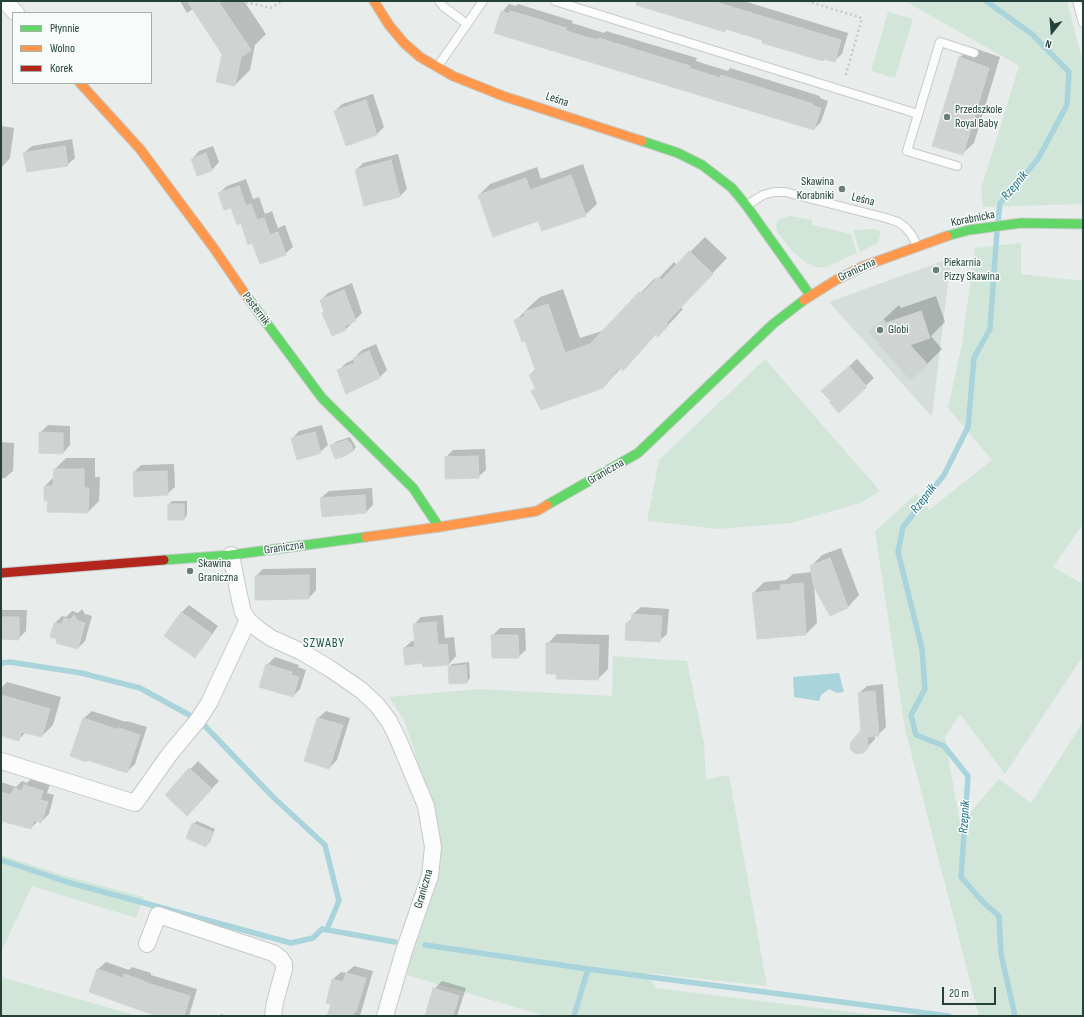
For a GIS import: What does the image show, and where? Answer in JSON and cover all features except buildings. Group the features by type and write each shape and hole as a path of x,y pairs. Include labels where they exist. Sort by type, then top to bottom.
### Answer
{"street":[{"path":"5,1 15,12"},
{"name":"Leśna","path":"374,1 389,25 404,43 420,57 453,76 503,96 678,152 702,165 732,188 746,205 810,295"},
{"name":"Pasternik","path":"81,84 140,149 322,398 413,488 439,527"},
{"name":"Korabnicka","path":"917,246 969,230 1021,223 1083,224"},
{"name":"Graniczna","path":"1,573 231,555 439,527 538,511 638,453 773,324 810,295 864,266 917,246"},
{"name":"Graniczna","path":"231,555 243,612 248,620 271,638 302,652 329,668 361,690 377,705 389,721 398,739 426,806 433,847 430,876 404,951 385,1016"},
{"path":"1,761 135,803 169,754 198,720 209,703 248,620"},
{"path":"147,944 158,915 273,953 281,959 284,964 284,969 276,997 273,1016"}],"lane":[{"path":"439,1 444,7 467,24"},
{"path":"437,67 484,1"},
{"path":"555,1 918,114"},
{"path":"1077,1 1083,22"},
{"path":"957,166 907,151 940,42 974,53"},
{"name":"Leśna","path":"746,205 763,195 774,192 785,192 898,222 906,227 917,246"}],"path":[{"path":"241,1 271,8 282,1"},
{"path":"807,1 862,18 842,90"}],"shaded area":[{"path":"951,258 932,417 829,302"}],"green space":[{"path":"905,1 1067,1 1083,63 1083,204 983,207 981,189 1019,66"},
{"path":"888,12 913,19 895,78 871,71"},
{"path":"790,216 812,220 812,225 851,234 857,253 826,267 815,267 805,262 792,251 778,233 776,227 778,220"},
{"path":"874,229 881,231 878,243 860,252 853,230"},
{"path":"1021,243 1021,274 1083,281 1083,524 1053,567 1083,584 1083,656 1005,774 960,714 945,737 960,824 999,779 1031,803 1083,722 1083,1016 979,1016 905,729 875,531 916,494 929,510 992,460 948,408 962,343 975,248"},
{"path":"765,359 880,491 860,503 791,523 719,529 647,521 659,460"},
{"path":"613,656 687,661 704,743 706,779 729,775 767,986 647,973 656,988 882,1016 545,1016 407,975 411,951 435,884 440,861 432,805 404,720 389,697 478,689 612,696"},
{"path":"1,855 69,877 144,897 136,918 32,886 1,952"},
{"path":"1,977 138,1016 1,1016"}],"water":[{"path":"839,673 844,692 837,693 829,689 821,695 819,701 794,697 793,677"}],"waterway":[{"name":"Rzepnik","path":"986,1 1032,34 1069,72 1067,105 1038,159 1000,203 998,222"},
{"name":"Rzepnik","path":"997,231 990,329 974,358 968,427 944,475 903,527 898,552 922,649 925,689 911,715 916,735 944,746 968,776 961,877 983,902 999,916 1001,954 1015,1016"},
{"path":"1,663 10,662 81,673 140,688 193,717"},
{"path":"202,723 273,797 325,845 339,901 327,929"},
{"path":"1,860 67,882 291,943 313,938 322,929 395,942"},
{"path":"425,945 588,969 949,1016"},
{"path":"574,1016 588,969"}],"traffic: fast":[{"path":"642,141 678,153 702,165 732,188 746,205 810,295"},
{"path":"947,236 969,230 1021,223 1083,224"},
{"path":"248,298 322,398 413,488 439,527"},
{"path":"547,505 638,453 773,324 804,300"},
{"path":"164,560 231,555 366,537"}],"traffic: slow":[{"path":"374,1 389,25 404,43 420,57 453,76 503,96 642,141"},
{"path":"81,84 140,149 213,247 248,298"},
{"path":"804,300 836,280 864,266 947,236"},
{"path":"366,537 537,511 547,505"}],"traffic: jam":[{"path":"1,573 164,560"}],"place":[{"name":"Przedszkole Royal Baby","path":"947,117"},
{"name":"Skawina Korabniki","path":"842,189"},
{"name":"Piekarnia Pizzy Skawina","path":"936,270"},
{"name":"Globi","path":"880,330"},
{"name":"Skawina Graniczna","path":"190,571"}],"district":[{"name":"SZWABY","path":"324,644"}]}
